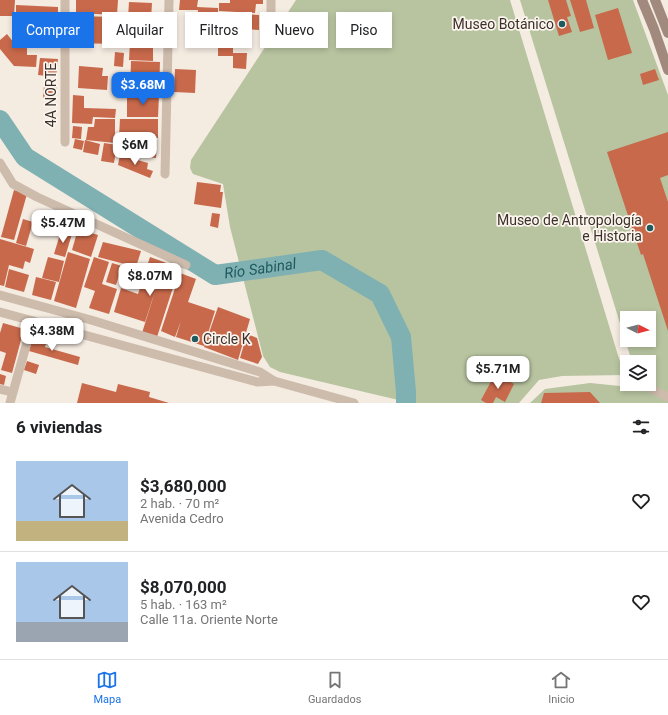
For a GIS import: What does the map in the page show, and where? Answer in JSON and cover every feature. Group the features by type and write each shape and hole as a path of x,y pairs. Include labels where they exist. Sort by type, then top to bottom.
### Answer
{"main road":[{"path":"642,0 668,70"},
{"path":"655,0 668,33"}],"street":[{"name":"4A NORTE","path":"65,0 65,142"},
{"path":"165,174 169,0"},
{"path":"271,0 271,12"},
{"path":"1,166 13,184 186,265"},
{"path":"0,295 91,320 260,372 274,381 354,403"},
{"path":"0,312 257,382 274,381"},
{"path":"88,336 91,320"},
{"path":"10,403 33,321"},
{"path":"0,389 12,392"},
{"path":"656,391 668,397"}],"green space":[{"path":"296,0 510,0 620,362 620,375 562,376 539,380 519,403 411,403 280,372 270,367 263,356 230,227 223,184 193,174 190,168 191,160 264,48 328,48 328,12 288,12"},
{"path":"520,0 633,0 668,95 668,403 530,403 545,389 590,383 620,386 620,391 656,391 656,355 630,355 627,347 656,347 656,311 620,311 620,323"}],"building":[{"path":"0,0 15,0 14,12 12,12 12,16 0,16"},
{"path":"76,0 118,0 117,12 102,12 102,14 94,14 94,12 76,12"},
{"path":"180,0 198,0 197,7 218,8 218,12 198,12 198,10 179,10"},
{"path":"230,0 263,0 263,4 256,4 255,13 219,11 219,3 230,3"},
{"name":"Museo Botánico","path":"548,0 566,0 571,16 567,17 572,32 559,36"},
{"path":"570,0 586,0 594,28 580,32"},
{"path":"129,2 152,3 151,12 128,12"},
{"path":"16,5 58,7 58,12 16,12"},
{"path":"618,8 632,53 608,60 595,15"},
{"path":"252,15 259,15 259,30 252,30"},
{"path":"94,16 102,17 102,44 94,44"},
{"path":"7,34 12,40 12,48 27,48 27,55 37,55 36,67 14,66 0,49 0,40"},
{"path":"130,48 153,48 153,61 129,60"},
{"path":"218,48 233,48 233,56 218,56"},
{"path":"115,52 124,53 123,67 114,66"},
{"path":"233,53 247,53 246,69 233,68"},
{"path":"40,58 58,59 56,77 38,75"},
{"path":"131,61 160,62 159,93 130,93"},
{"path":"79,66 103,68 102,76 108,76 107,90 78,88"},
{"path":"175,69 196,70 195,93 174,92"},
{"path":"655,69 659,80 643,85 640,74"},
{"path":"117,77 125,77 124,94 116,93"},
{"path":"44,84 57,85 55,100 43,98"},
{"path":"127,94 159,95 158,117 127,117"},
{"path":"73,95 84,96 84,108 116,109 115,118 93,117 92,124 72,123"},
{"path":"95,119 115,119 115,143 86,140 88,127 94,127"},
{"path":"120,119 158,119 158,138 119,137"},
{"path":"73,126 82,127 81,139 72,138"},
{"name":"Museo de Antropología e Historia","path":"668,132 668,175 660,178 668,202 668,331 607,152"},
{"path":"75,139 84,141 82,150 73,148"},
{"path":"125,139 157,140 156,158 124,154"},
{"path":"85,140 100,144 98,155 83,152"},
{"path":"104,143 117,145 114,163 101,161"},
{"path":"120,155 148,163 147,169 153,171 150,178 118,165"},
{"path":"197,182 221,185 220,192 223,192 221,208 194,204"},
{"path":"14,190 27,194 14,240 1,237"},
{"path":"212,213 220,214 218,228 210,226"},
{"path":"23,219 33,222 26,246 16,243"},
{"path":"78,229 98,235 91,257 72,250"},
{"path":"61,231 72,234 65,257 54,254"},
{"path":"0,239 34,249 30,263 25,261 23,269 9,265 4,286 0,285"},
{"path":"103,242 141,251 136,267 98,257"},
{"path":"68,252 90,259 76,308 54,301"},
{"path":"48,257 64,261 59,282 42,278"},
{"path":"94,257 109,262 102,284 117,289 109,314 89,308 95,291 84,287"},
{"path":"150,257 179,269 157,337 142,333 158,282 145,322 114,312 121,288 138,294"},
{"path":"112,263 122,266 116,285 106,282"},
{"path":"9,269 29,275 24,292 5,287"},
{"path":"180,273 196,279 188,302 215,311 204,346 176,337 181,321 175,337 161,331"},
{"path":"36,277 56,282 51,300 32,295"},
{"path":"218,307 250,319 238,360 204,347"},
{"path":"3,323 24,329 12,373 1,370 6,353 0,351 0,333"},
{"path":"247,334 257,338 262,357 258,364 240,358"},
{"path":"33,337 47,341 45,347 80,357 78,365 29,351"},
{"path":"27,361 39,365 36,374 24,370"},
{"path":"0,374 6,376 4,385 0,384"},
{"path":"495,374 514,384 505,402 496,397 493,403 486,403 481,400"},
{"path":"82,383 116,392 118,384 150,392 149,397 169,403 77,403"},
{"path":"590,392 600,403 541,403 544,393"}],"waterway":[{"name":"Río Sabinal","path":"0,120 25,157 215,275 322,260 380,294 401,337 406,403"}],"place":[{"name":"Museo Botánico","path":"562,24"},
{"name":"Museo de Antropología e Historia","path":"650,228"},
{"name":"Circle K","path":"195,339"}]}
